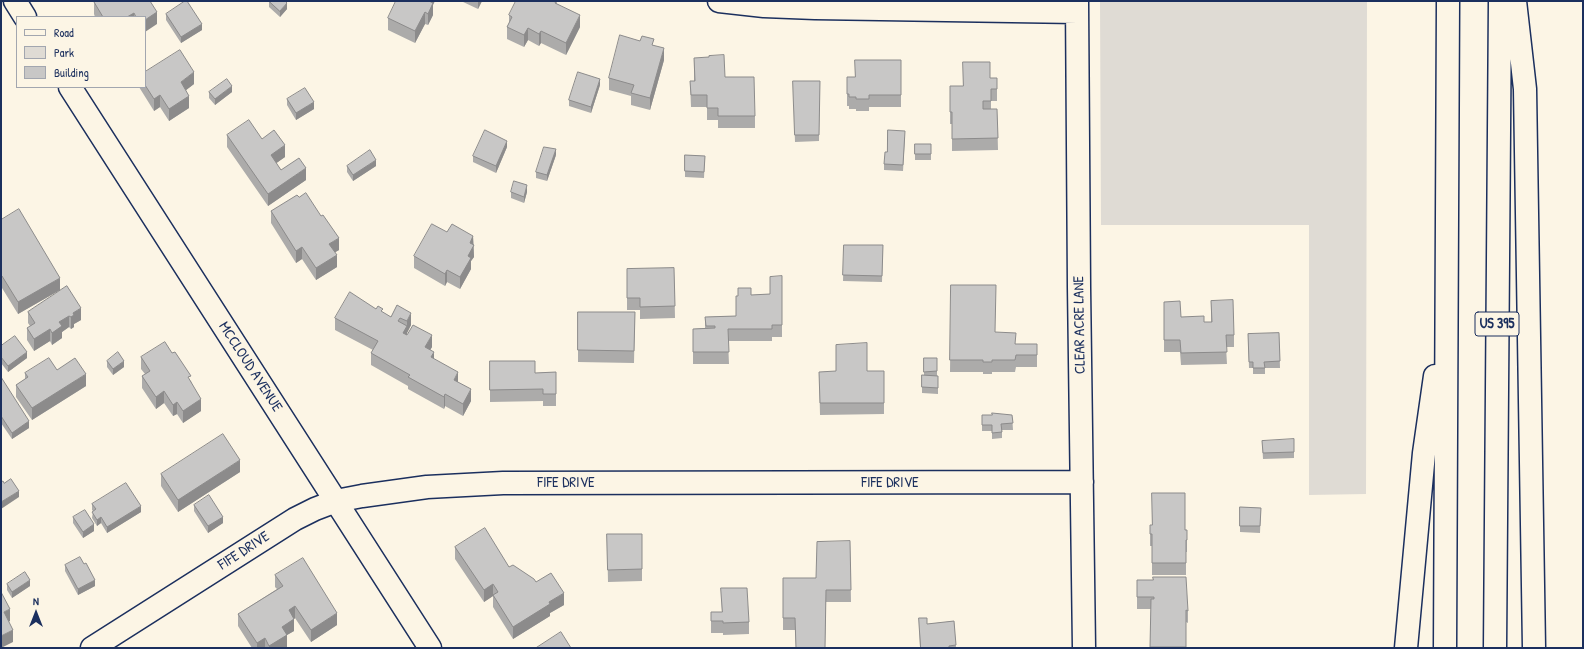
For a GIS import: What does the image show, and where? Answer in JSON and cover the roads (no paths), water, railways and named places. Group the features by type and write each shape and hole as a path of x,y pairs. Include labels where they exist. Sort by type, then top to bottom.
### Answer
{"main road":[{"path":"15,1 24,16"},
{"path":"719,1 764,6 815,8 1077,6"},
{"path":"1445,648 1448,1"},
{"name":"US 395","path":"1495,648 1500,1"},
{"path":"1515,1 1525,89 1534,648"},
{"name":"CLEAR ACRE LANE","path":"1077,6 1084,648"},
{"name":"MCCLOUD AVENUE","path":"71,88 430,648"},
{"path":"1406,648 1424,453 1447,296"},
{"name":"FIFE DRIVE","path":"92,648 295,519 336,501 426,487 503,483 1082,482"}]}
